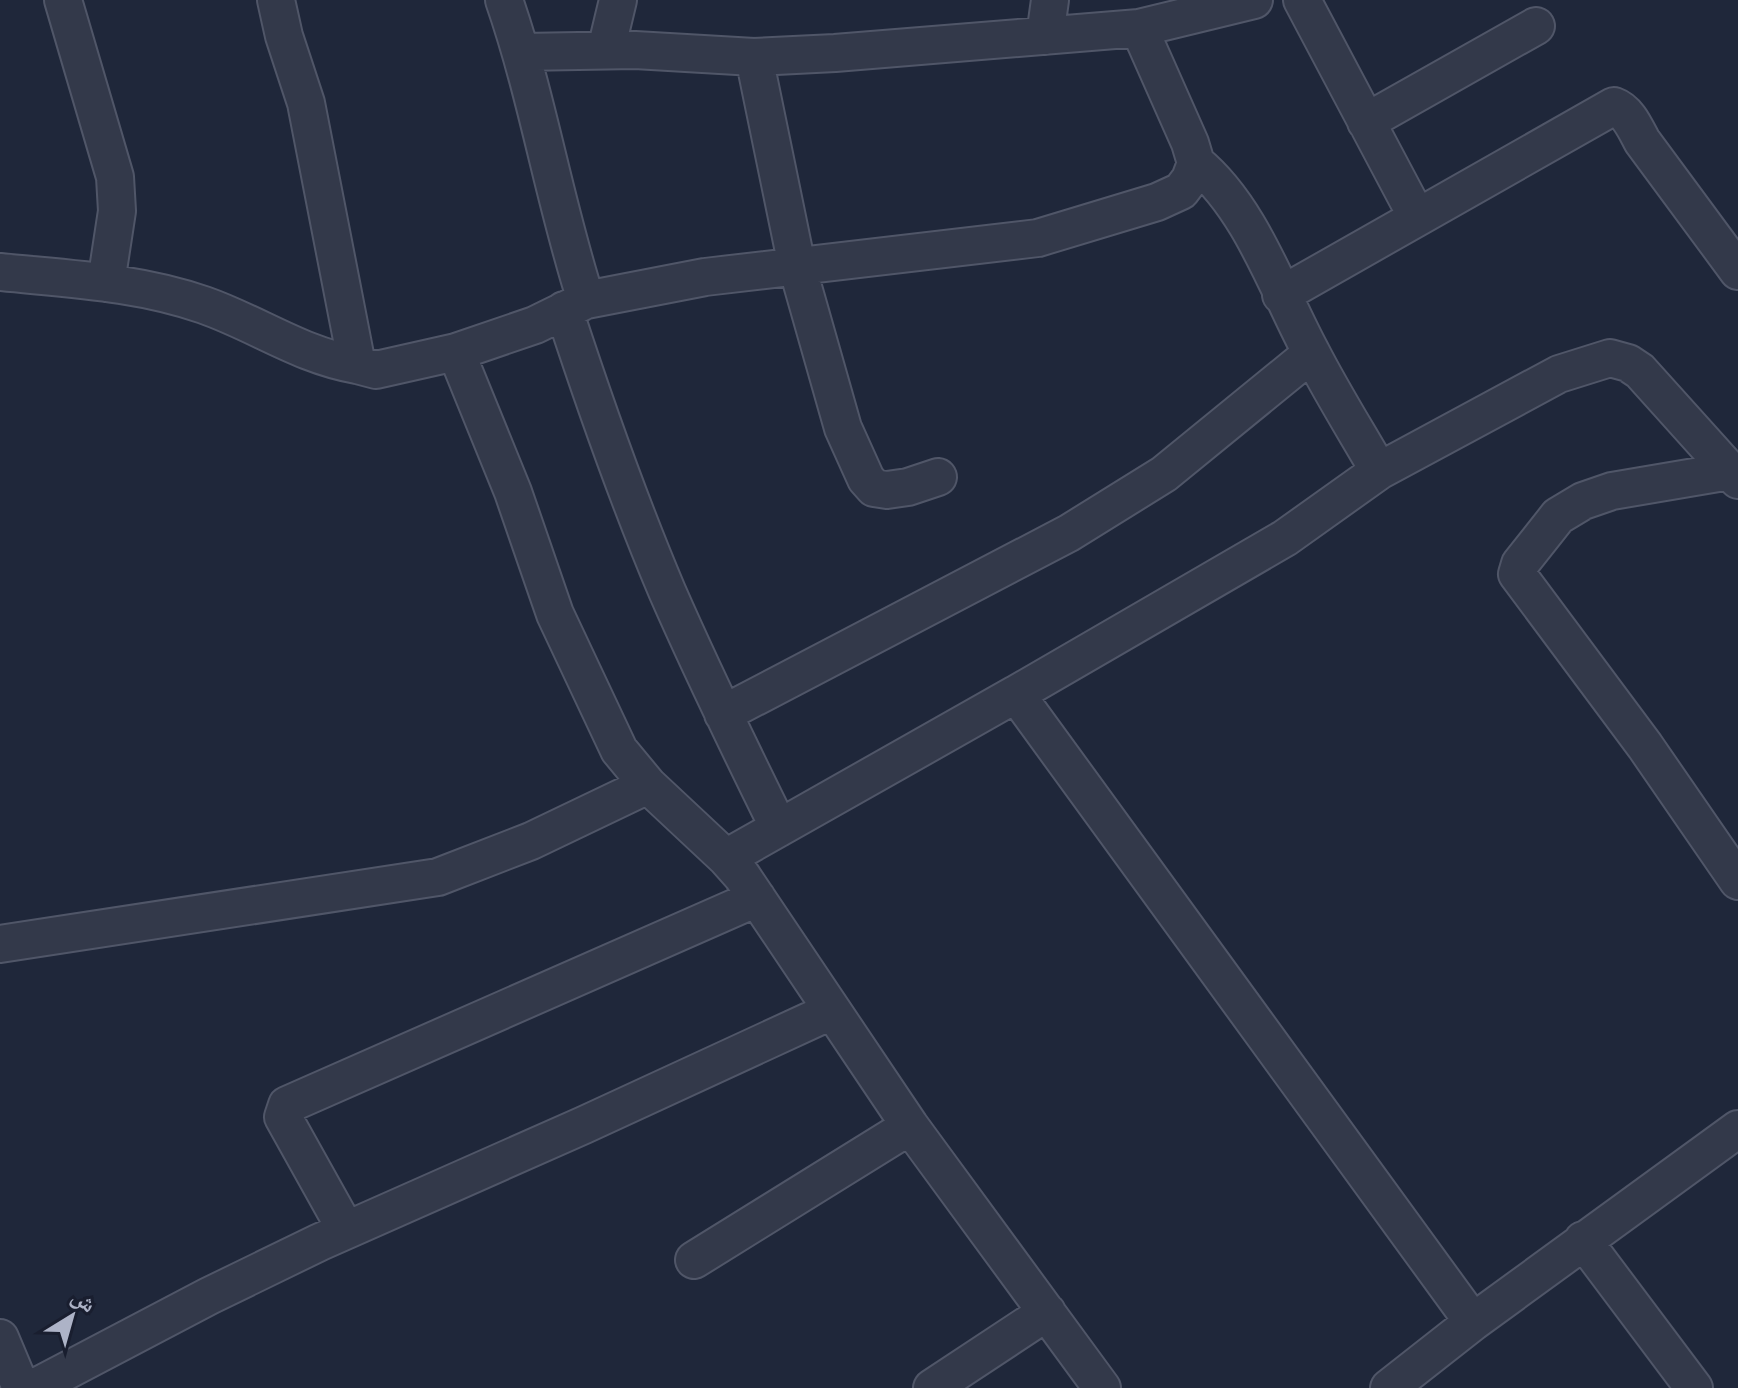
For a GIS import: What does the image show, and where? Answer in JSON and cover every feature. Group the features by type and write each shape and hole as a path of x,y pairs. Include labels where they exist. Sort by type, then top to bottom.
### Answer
{"street":[{"path":"63,0 115,177 117,211 106,283"},
{"path":"276,0 306,103 357,365"},
{"path":"504,0 522,52 562,215 594,404 667,589 779,828"},
{"path":"606,50 618,0"},
{"path":"1045,36 1050,0"},
{"path":"522,52 606,50 754,57 1139,28 1254,0"},
{"path":"1302,0 1417,217"},
{"path":"1366,122 1536,26"},
{"path":"1139,28 1196,163 1225,191 1249,231 1311,354 1379,471"},
{"path":"754,57 797,266 843,428 866,479 874,488 887,490 938,477"},
{"path":"1281,295 1614,106 1621,109 1632,123 1738,271"},
{"path":"0,272 106,283 187,299 325,359 376,370 456,352 535,325 575,305 705,277 1038,238 1157,202 1181,191 1196,163"},
{"path":"456,352 513,492 555,614 619,750 648,785 726,858 757,898 910,1126 1102,1388"},
{"path":"723,714 1069,533 1164,474 1311,354"},
{"path":"726,858 1285,538 1379,471 1559,374 1610,358 1628,363 1640,371 1734,476"},
{"path":"1734,476 1612,491 1583,501 1558,516 1520,564 1517,574 1645,746 1738,881"},
{"path":"1016,694 1473,1322"},
{"path":"0,944 438,877 531,841 648,785"},
{"path":"346,1230 283,1117 287,1105 757,898"},
{"path":"34,1388 209,1296 346,1230 831,1011"},
{"path":"694,1260 810,1191 910,1126"},
{"path":"1389,1388 1583,1240 1738,1129"},
{"path":"1583,1240 1694,1388"},
{"path":"932,1388 1047,1312"},
{"path":"0,1338 21,1388"}]}
